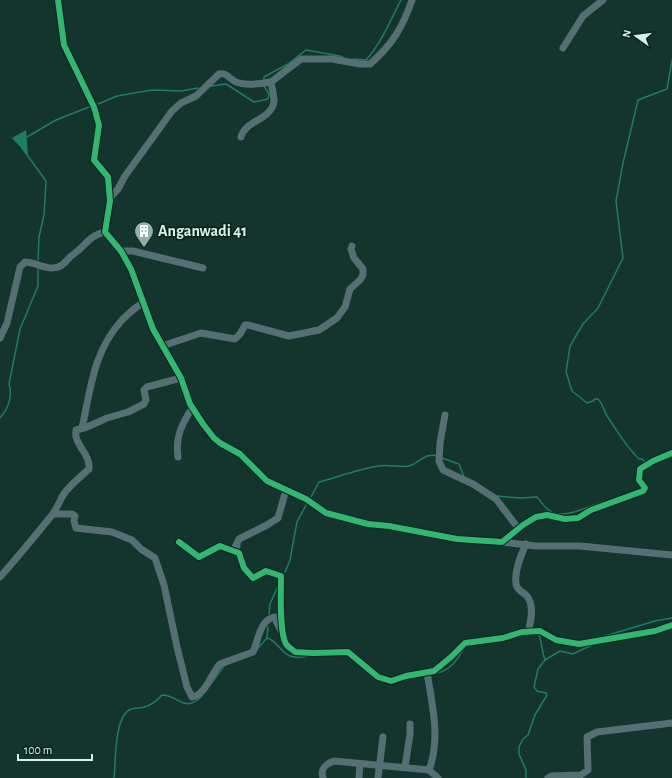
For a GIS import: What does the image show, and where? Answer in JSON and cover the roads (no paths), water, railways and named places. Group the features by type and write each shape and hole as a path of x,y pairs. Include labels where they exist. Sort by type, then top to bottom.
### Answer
{"street":[{"path":"58,0 64,45 94,107 99,125 94,160 108,177 110,198 105,232 120,251 131,269 153,329 181,378 192,408 214,438 240,454 267,481 306,499 326,513 368,524 389,526 457,539 536,546 580,546 672,555"},
{"path":"110,198 118,189 125,176 172,111 181,103 196,96 219,74 225,74 235,82 256,84 273,81 301,59 332,59 360,64 370,64 402,27 412,0"},
{"path":"563,48 583,16 603,0"},
{"path":"240,137 246,127 264,116 272,109 274,100 273,81"},
{"path":"0,338 7,324 20,267 25,262 32,262 53,268 64,265 70,256 79,251 92,237 97,233 105,232"},
{"path":"162,346 201,333 235,339 245,325 289,336 319,330 337,318 345,307 350,289 360,280 363,275 363,270 354,258 352,246"},
{"path":"120,251 133,250 203,268"},
{"path":"82,428 96,364 105,344 113,330 129,313 134,308 144,303"},
{"path":"0,577 53,514 65,492 89,469 86,455 75,432 76,430 128,412 144,404 146,400 144,390 147,387 181,378"},
{"path":"178,457 176,445 179,434 185,419 192,408"},
{"path":"445,415 440,442 439,461 443,470 473,484 496,499 518,528"},
{"path":"502,542 518,528 536,517 554,515 565,519 578,518 591,510 643,491 644,488 638,476 641,468 672,453"},
{"path":"235,549 239,539 267,526 278,518 286,490"},
{"path":"53,514 72,514 75,516 74,521 76,528 112,532 132,540 141,550 156,558 164,584 187,687 192,697 200,692 213,676 220,664 253,652 258,641 260,631 270,618 275,617 286,644 295,652 348,652 378,677 392,681 406,676 434,671 465,643 503,638 522,632 540,632 556,640 580,644 655,631 672,625"},
{"path":"179,542 199,557 220,546 235,549 239,553 244,568 253,578 266,571 281,576 280,598 283,634"},
{"path":"526,544 521,553 516,583 531,603 528,632"},
{"path":"427,672 435,719 433,759 429,770"},
{"path":"548,778 552,776 580,775 588,770 587,737 592,734 597,732 672,723"},
{"path":"405,767 410,724"},
{"path":"378,778 383,737"},
{"path":"323,778 322,771 324,767 334,761 429,770 438,778"},
{"path":"359,778 360,764"}],"waterway":[{"path":"353,59 366,60 372,53 401,0"},
{"path":"264,80 264,77 288,64 306,50 344,58"},
{"path":"646,463 642,459 639,459 627,445 607,417 602,404 598,399 587,403 572,391 566,372 570,346 583,324 598,308 623,258 616,201 623,163 638,100 667,89 672,60"},
{"path":"211,86 226,84 254,102 268,99 269,94 264,86"},
{"path":"98,104 117,96 152,90 181,91 198,88"},
{"path":"27,137 56,120 89,107"},
{"path":"22,148 46,181 44,215 39,237 38,260"},
{"path":"0,418 9,402 9,384 20,329 38,286 38,269"},
{"path":"311,497 319,482 378,466 409,466 429,455 437,456"},
{"path":"442,458 459,464 464,477"},
{"path":"497,496 520,498 537,497 545,507 556,514 571,513 608,501"},
{"path":"285,572 290,560 297,522 306,505"},
{"path":"269,614 270,604 277,588"},
{"path":"605,636 655,621 672,618"},
{"path":"267,638 268,627"},
{"path":"537,634 540,638 545,660 560,651 573,654 592,645"},
{"path":"258,648 267,638 290,656 308,656"},
{"path":"436,673 445,670 452,665 463,649"},
{"path":"526,778 526,770 519,754 519,747 523,739 528,735 535,715 547,695 546,693 537,691 534,687 538,669 545,660"},
{"path":"210,685 224,666"},
{"path":"114,778 118,731 124,715 129,710 142,708 149,705 162,695 186,704 196,701 202,696"}],"place":[{"name":"Anganwadi 41","path":"144,248"}]}
